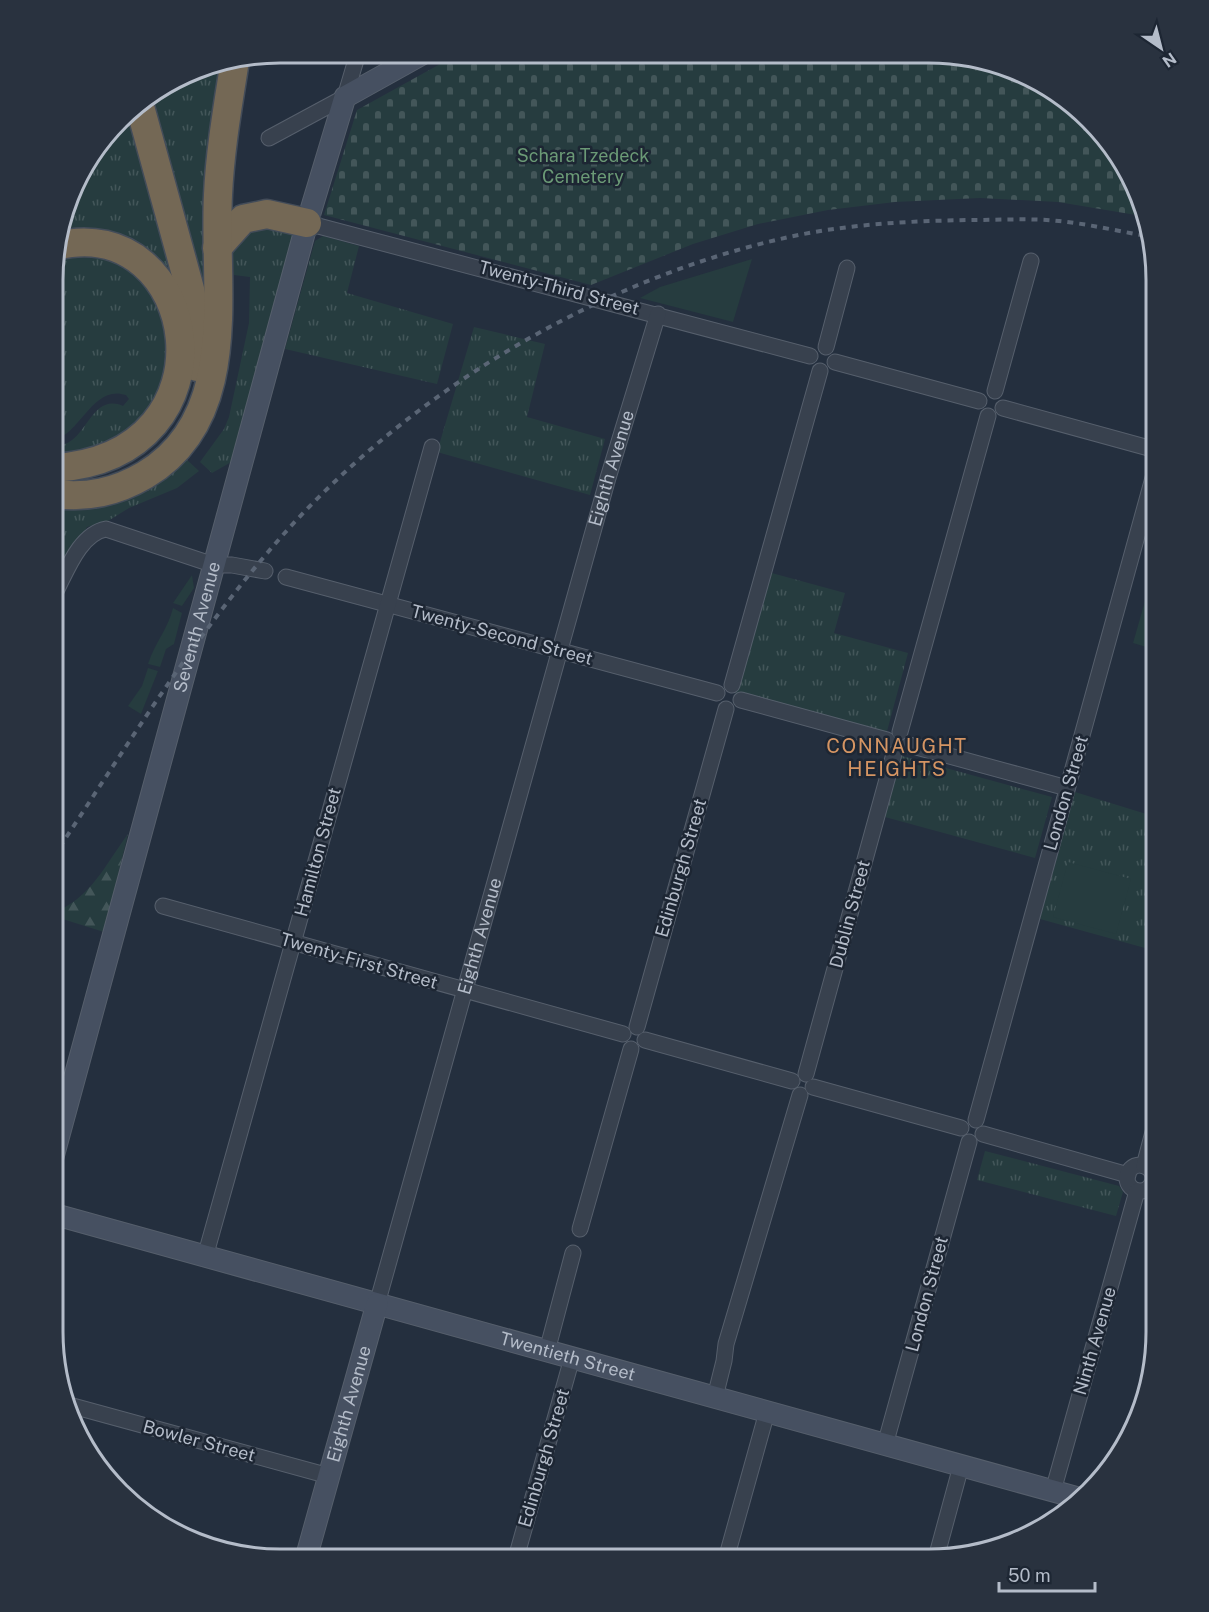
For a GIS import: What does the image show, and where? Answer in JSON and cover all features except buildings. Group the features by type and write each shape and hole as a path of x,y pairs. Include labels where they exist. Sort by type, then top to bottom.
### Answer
{"highway":[{"path":"63,494 97,494 134,481 167,459 194,426 205,402 214,370 217,339 219,184 234,68"},
{"path":"63,482 93,480 126,469 142,459 157,447 180,418 190,398 195,377 199,357 195,312 142,113"},
{"path":"217,248 243,219 267,214 307,223"},
{"path":"63,467 108,458 144,434 169,402 176,384 182,348 176,312 160,283 149,271 122,252 103,246 85,243 66,245"}],"street":[{"path":"345,97 355,63"},
{"path":"269,138 406,63"},
{"name":"Seventh Avenue","path":"63,1120 307,223 345,97"},
{"name":"Twenty-Third Street","path":"307,223 810,356"},
{"path":"995,392 1031,261"},
{"path":"826,347 847,268"},
{"name":"Eighth Avenue","path":"308,1549 559,652 658,314"},
{"path":"826,347 835,354 835,362 831,369 820,371 811,364 810,356 814,349 826,347"},
{"path":"835,362 979,401"},
{"path":"732,685 820,371"},
{"path":"995,392 1002,396 1003,408 999,414 988,416 982,412 979,401 983,394 995,392"},
{"path":"1003,408 1146,447"},
{"name":"Dublin Street","path":"810,1081 898,743 988,416"},
{"name":"Hamilton Street","path":"205,1257 386,604 432,447"},
{"name":"London Street","path":"976,1120 1146,503"},
{"path":"63,579 83,543 100,530 112,530 214,565 232,565 265,571"},
{"name":"Twenty-Second Street","path":"286,577 717,693"},
{"path":"732,685 740,692 741,700 737,706 726,709 719,705 717,693 722,687 732,685"},
{"path":"741,700 1067,788"},
{"name":"Edinburgh Street","path":"641,1034 726,709"},
{"name":"Twenty-First Street","path":"163,906 623,1034"},
{"path":"641,1034 638,1048 631,1048 624,1041 623,1034 627,1029 792,1081"},
{"path":"580,1229 631,1048"},
{"path":"810,1081 807,1095 800,1095 792,1088 792,1081 796,1076 961,1128"},
{"path":"715,1397 726,1344 800,1095"},
{"path":"968,1120 976,1120 981,1124 983,1134 979,1140 969,1142 963,1138 961,1128 968,1120"},
{"path":"983,1134 1128,1175"},
{"name":"London Street","path":"885,1445 969,1142"},
{"path":"1146,1158 1144,1166 1132,1168 1128,1175 1130,1186 1137,1191 1146,1189"},
{"name":"Ninth Avenue","path":"1053,1491 1137,1191"},
{"name":"Twentieth Street","path":"63,1217 1071,1496"},
{"path":"547,1351 573,1253"},
{"name":"Edinburgh Street","path":"519,1549 572,1358"},
{"name":"Bowler Street","path":"76,1407 328,1476"},
{"path":"729,1549 767,1412"},
{"path":"938,1549 961,1466"}],"green space":[{"name":"Schara Tzedeck Cemetery","path":"442,63 944,63 985,70 1012,79 1038,92 1061,108 1083,126 1109,159 1124,184 1136,215 1058,202 980,198 895,202 828,210 758,224 693,244 591,285 324,215 357,110"},
{"path":"225,70 209,320 148,108 184,85"},
{"path":"133,120 183,296 67,240 74,210 92,171 108,148"},
{"path":"254,224 296,230 233,461 212,473 200,462 224,429 229,417 249,323 250,277 234,275 232,252"},
{"path":"323,236 359,246 347,293 453,324 437,384 285,349 315,241"},
{"path":"89,253 131,268 170,321 167,376 145,413 122,437 63,457 63,445 78,435 93,414 106,405 123,406 129,399 126,395 115,393 105,396 63,436 64,256"},
{"path":"752,259 733,322 640,298 660,287"},
{"path":"474,327 545,344 527,417 605,439 590,495 437,452"},
{"path":"186,459 199,471 177,488 129,508 108,521 87,527 63,570 63,508 108,502 142,489 173,471"},
{"path":"768,572 845,593 834,633 908,653 886,735 735,694"},
{"path":"192,575 194,588 182,606 173,603"},
{"path":"1146,598 1146,647 1133,643"},
{"path":"173,608 182,613 174,644 166,649 160,667 148,664 168,623"},
{"path":"148,668 158,671 141,714 128,706 142,686"},
{"path":"902,756 1052,797 1035,858 885,817"},
{"path":"1075,792 1146,814 1146,948 1040,919"},
{"path":"128,834 104,932 63,919 63,908 78,899 104,869"},
{"path":"1068,862 1131,879 1116,934 1053,917"},
{"path":"985,1151 1119,1186 1123,1192 1116,1216 977,1180"}],"railway":[{"path":"63,842 191,652 250,573 282,536 333,483 389,434 449,389 513,348 579,312 648,281 718,256 811,233 902,222 1026,219 1070,222 1142,235"}],"district":[{"name":"CONNAUGHT HEIGHTS","path":"897,758"}]}
